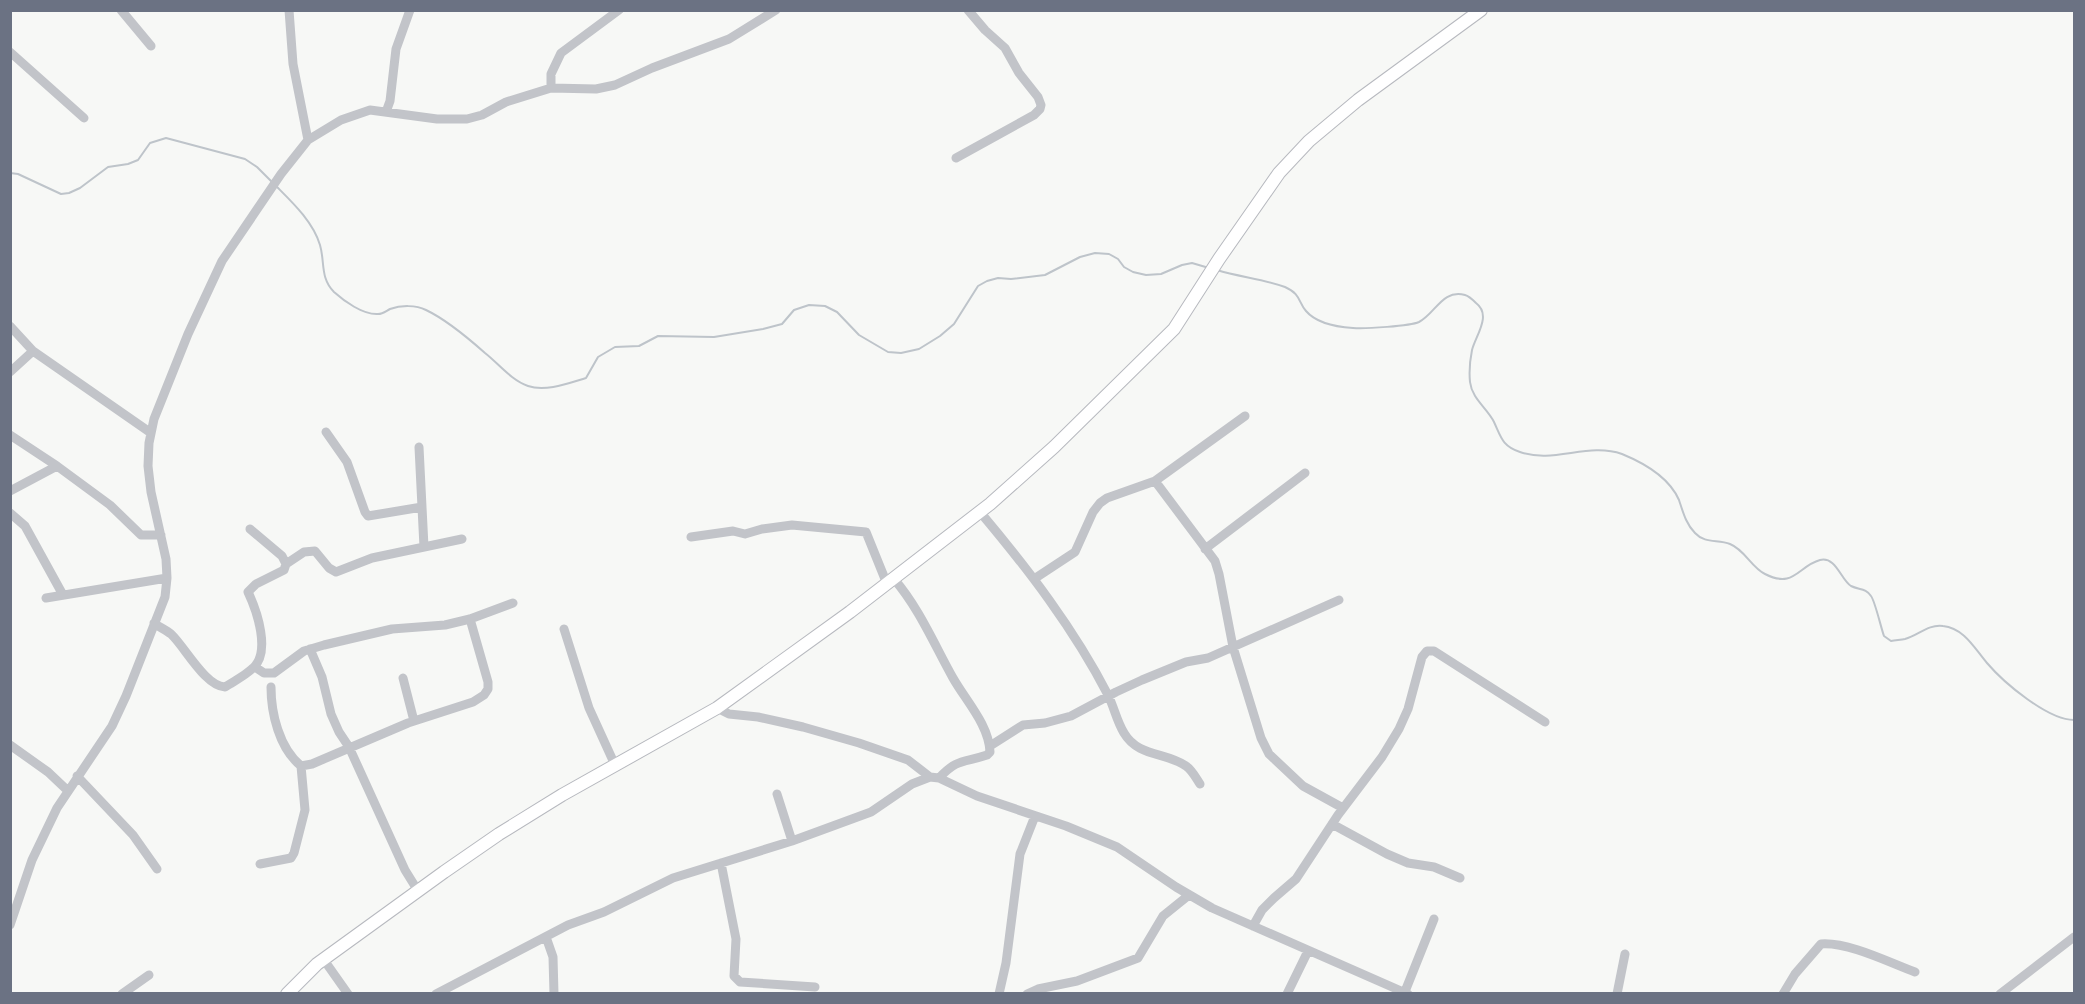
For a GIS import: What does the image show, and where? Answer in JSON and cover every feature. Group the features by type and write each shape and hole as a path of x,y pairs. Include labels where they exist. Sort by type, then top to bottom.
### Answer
{"main road":[{"path":"287,993 324,960 499,834 717,708 890,581 1027,474 1174,329 1279,173 1309,141 1358,100 1481,10"}],"street":[{"path":"121,10 151,46"},
{"path":"290,10 293,64 308,140"},
{"path":"386,112 390,101 396,49 410,10"},
{"path":"551,88 551,74 561,53 619,10"},
{"path":"10,925 32,860 67,790 112,726 165,597 167,578 148,466 154,419 188,334 222,261 281,174 308,140 341,120 370,110 437,119 467,119 482,116 506,102 551,88 596,89 615,84 729,39 776,10"},
{"path":"956,158 1034,115 1040,110 1041,105 1005,48 968,10"},
{"path":"10,52 84,118"},
{"path":"10,326 33,351 151,433"},
{"path":"10,372 33,351"},
{"path":"1034,579 1075,552 1093,512 1100,503 1107,498 1155,481 1245,416"},
{"path":"326,432 347,462 364,512 368,516 373,517 422,507"},
{"path":"10,435 110,505 141,535 161,535"},
{"path":"419,447 424,547"},
{"path":"10,491 57,466"},
{"path":"1205,549 1305,473"},
{"path":"1155,481 1215,561 1220,574 1233,647 1261,738 1269,754 1303,786 1343,808"},
{"path":"980,512 1034,579 1080,648 1108,696 1123,732 1133,744 1146,752 1173,759 1188,767 1200,784"},
{"path":"10,513 25,526 63,595"},
{"path":"436,993 568,925 604,912 673,878 792,841 871,812 912,784 935,777 959,761 987,755 990,752 990,746 980,722 907,594 890,581 876,561 866,532 792,525 762,528 746,534 733,531 692,537"},
{"path":"250,529 282,556 286,564"},
{"path":"154,623 171,634 204,674 217,685 225,687 255,667 262,651 261,630 248,592 256,584 284,570 286,564 304,552 315,551 329,568 336,572 372,558 462,539"},
{"path":"46,598 167,578"},
{"path":"990,746 1023,725 1045,723 1071,716 1108,696 1186,662 1208,658 1339,600"},
{"path":"255,667 264,673 274,672 310,649 392,629 445,625 470,619 513,603"},
{"path":"301,766 312,764 414,721 472,702 484,695 488,689 486,672 470,619"},
{"path":"564,629 589,708 615,765"},
{"path":"310,649 322,677 331,714 339,732 349,747 405,870 418,891"},
{"path":"1253,926 1263,910 1296,879 1343,808 1382,757 1408,709 1422,657 1427,651 1434,651 1545,722"},
{"path":"403,678 414,721"},
{"path":"260,864 291,858 305,810 301,766 287,750 278,728 271,708 271,687"},
{"path":"717,708 729,714 758,717 803,727 908,760 935,777 977,796 1066,826 1117,847 1212,908 1406,993 1434,919"},
{"path":"10,745 39,765 67,790"},
{"path":"77,776 134,836 157,869"},
{"path":"777,794 792,841"},
{"path":"999,993 1006,963 1020,854 1035,816"},
{"path":"1332,824 1408,863 1434,867 1460,878"},
{"path":"721,863 736,939 734,976 740,982 815,987"},
{"path":"1027,993 1077,981 1138,958 1163,916 1189,895"},
{"path":"546,937 553,957 554,993"},
{"path":"2000,993 2074,937"},
{"path":"1783,993 1795,974 1821,944 1832,943 1915,972"},
{"path":"1287,993 1308,951"},
{"path":"1617,993 1624,954"},
{"path":"324,960 348,993"},
{"path":"122,993 149,975"}],"waterway":[{"path":"10,173 18,174 61,194 69,193 80,188 108,167 138,160 150,143 166,138 245,159 273,183"},
{"path":"277,187 313,228 320,245 327,281 334,292 354,307 372,314 381,314 404,306 426,310 457,329 516,380 535,388 557,386 586,378 598,357 615,347 639,346 658,336 714,337 763,329 782,324 794,310 809,305 825,306 837,312 859,335 888,352 901,353 919,349 954,324 978,286 987,281 998,278 1011,279 1045,275 1080,257 1095,253 1109,254 1118,259 1124,267 1146,275 1161,274 1192,263 1209,268"},
{"path":"1217,270 1285,287 1294,292 1303,308 1316,319 1347,328 1377,328 1419,322 1450,295 1468,296 1481,308 1483,313 1482,325 1471,354 1471,388 1509,447 1520,452 1546,456 1596,450 1609,451 1622,454 1647,466 1675,492 1689,526 1699,536 1735,547 1760,571 1775,578 1789,578 1813,563 1826,560 1834,565 1847,583 1869,593 1884,636 1891,641 1905,639 1928,628 1938,626 1957,631 2015,690 2052,714 2074,720"}]}
